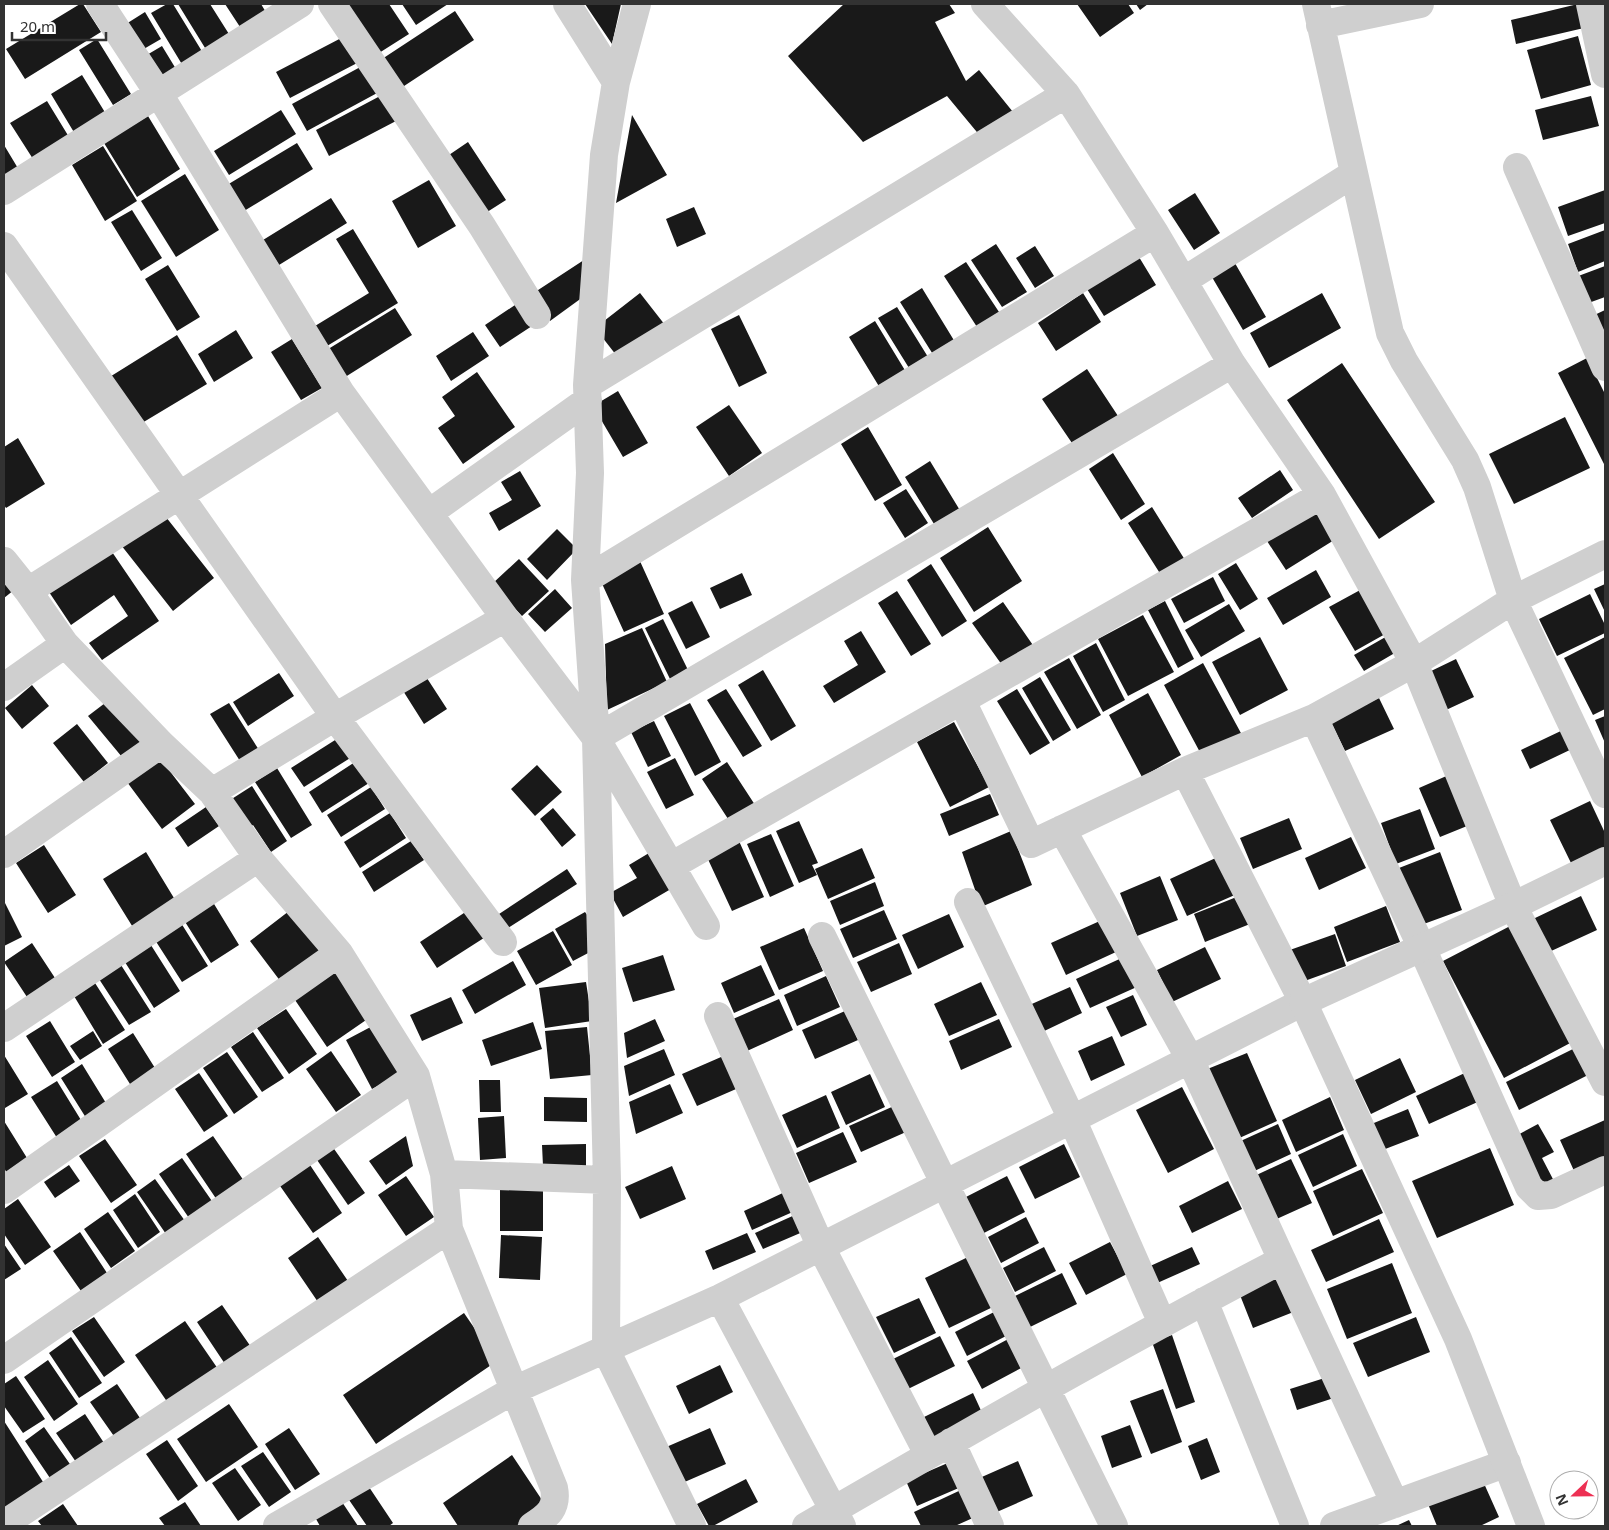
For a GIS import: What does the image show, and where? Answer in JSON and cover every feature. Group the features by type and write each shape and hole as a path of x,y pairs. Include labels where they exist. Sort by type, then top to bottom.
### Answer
{"street":[{"path":"100,4 158,94 341,393 505,618 596,738 706,926"},
{"path":"4,191 300,4"},
{"path":"332,4 482,226 537,315"},
{"path":"567,4 616,82"},
{"path":"637,4 616,82 604,155 588,393 590,473 585,580 596,738 607,1180 606,1350 692,1526"},
{"path":"985,4 1066,94 1155,233 1232,364 1322,495 1414,663 1513,906 1605,1082"},
{"path":"1420,4 1318,15 1390,333 1404,362 1465,460 1477,487 1513,600 1605,794"},
{"path":"1590,4 1605,74"},
{"path":"428,513 588,393 1066,94"},
{"path":"1517,167 1605,367"},
{"path":"1183,281 1354,174"},
{"path":"585,580 1155,233"},
{"path":"4,246 334,717 503,942"},
{"path":"596,738 1232,364"},
{"path":"28,591 341,393"},
{"path":"671,866 1322,495"},
{"path":"962,701 1031,844 1185,771 1314,718 1414,663 1513,600 1605,554"},
{"path":"4,561 28,591 65,644 161,744 212,792 258,858 340,953 416,1076 444,1174 449,1229 554,1488 556,1499 553,1510 532,1526"},
{"path":"212,792 334,717 505,618"},
{"path":"4,687 65,644"},
{"path":"1314,718 1422,948 1529,1187 1538,1196 1551,1195 1605,1170"},
{"path":"4,854 161,744"},
{"path":"1185,771 1303,1002 1458,1339 1531,1526"},
{"path":"1062,829 1190,1059 1396,1504"},
{"path":"4,1028 258,858"},
{"path":"278,1526 514,1390 720,1298 1303,1002 1513,906 1605,861"},
{"path":"968,902 1072,1120 1162,1323"},
{"path":"822,936 944,1185 1048,1389 1114,1526"},
{"path":"4,1190 340,953"},
{"path":"718,1016 821,1247 940,1448 990,1526"},
{"path":"4,1360 416,1076"},
{"path":"444,1174 607,1180"},
{"path":"4,1524 449,1229"},
{"path":"806,1526 839,1518 940,1448 1048,1389 1162,1323 1282,1260"},
{"path":"720,1298 839,1518"},
{"path":"1204,1301 1295,1526"},
{"path":"1334,1526 1507,1463"}],"building":[{"path":"80,4 83,4 101,32 25,79 6,49"},
{"path":"167,4 173,4 203,53 183,66 151,13"},
{"path":"178,4 210,4 234,42 210,56"},
{"path":"225,4 261,4 267,14 242,30"},
{"path":"347,4 389,4 409,34 379,53"},
{"path":"402,4 448,4 416,25"},
{"path":"585,4 621,4 612,44"},
{"path":"844,4 949,4 955,13 935,22 966,81 979,70 1013,112 981,137 947,96 863,142 788,56"},
{"path":"1077,4 1128,4 1134,13 1100,37"},
{"path":"1136,4 1148,4 1140,10"},
{"path":"1578,4 1584,28 1516,44 1511,20"},
{"path":"455,11 474,40 401,88 382,59"},
{"path":"145,12 161,39 142,50 126,24"},
{"path":"347,35 361,61 290,98 276,72"},
{"path":"1578,36 1591,85 1541,99 1527,50"},
{"path":"97,39 131,94 113,105 79,50"},
{"path":"162,46 176,69 154,82 140,59"},
{"path":"364,65 379,92 307,131 292,104"},
{"path":"82,75 106,114 75,134 51,94"},
{"path":"382,95 396,121 329,156 316,130"},
{"path":"1591,96 1599,126 1543,140 1535,110"},
{"path":"47,101 69,137 33,159 10,123"},
{"path":"281,110 296,134 229,175 214,151"},
{"path":"632,115 667,175 616,203"},
{"path":"148,116 180,169 137,197 104,143"},
{"path":"468,142 506,200 484,214 446,157"},
{"path":"297,143 313,169 244,211 227,185"},
{"path":"4,145 19,170 4,179"},
{"path":"103,146 137,201 105,221 72,165"},
{"path":"185,174 219,230 176,257 141,201"},
{"path":"429,180 456,226 418,248 392,201"},
{"path":"1605,190 1605,223 1568,236 1558,207"},
{"path":"1195,193 1220,233 1194,250 1168,210"},
{"path":"331,198 347,223 279,265 263,240"},
{"path":"694,207 706,234 677,247 666,219"},
{"path":"132,210 162,258 141,271 111,222"},
{"path":"353,229 398,303 327,346 315,326 369,293 336,239"},
{"path":"1605,230 1605,261 1578,272 1568,244"},
{"path":"996,244 1027,292 1002,307 971,260"},
{"path":"1035,246 1054,276 1035,288 1016,258"},
{"path":"1139,257 1156,285 1104,316 1087,289"},
{"path":"587,258 583,297 550,321 532,294"},
{"path":"1232,258 1266,317 1243,330 1209,272"},
{"path":"966,262 999,312 977,327 944,276"},
{"path":"168,265 200,317 177,331 145,279"},
{"path":"1605,266 1605,297 1583,305 1573,278"},
{"path":"922,288 955,342 934,356 900,302"},
{"path":"640,293 665,325 620,360 595,328"},
{"path":"1083,293 1101,322 1056,351 1038,323"},
{"path":"1322,293 1341,328 1269,368 1250,333"},
{"path":"518,303 532,326 500,347 485,325"},
{"path":"897,307 928,357 909,368 878,318"},
{"path":"395,308 412,335 342,379 325,351"},
{"path":"1605,310 1605,336 1586,319"},
{"path":"739,315 767,373 739,387 711,329"},
{"path":"875,321 906,372 880,388 849,337"},
{"path":"236,330 253,358 214,382 198,354"},
{"path":"473,332 489,356 451,381 436,356"},
{"path":"177,335 207,384 137,426 108,378"},
{"path":"292,339 322,388 301,400 271,352"},
{"path":"1587,358 1605,394 1605,466 1558,373"},
{"path":"1342,363 1435,502 1379,539 1287,400"},
{"path":"1087,369 1118,416 1074,446 1042,399"},
{"path":"477,372 515,427 463,464 438,428 455,416 442,397"},
{"path":"618,391 648,443 623,457 593,406"},
{"path":"729,405 762,453 729,476 696,427"},
{"path":"1565,417 1590,468 1514,504 1489,454"},
{"path":"868,427 902,485 875,501 841,444"},
{"path":"18,438 45,484 6,508 4,505 4,447"},
{"path":"1113,453 1145,504 1121,520 1089,469"},
{"path":"930,461 964,517 939,532 905,477"},
{"path":"1280,470 1293,490 1252,518 1238,498"},
{"path":"520,471 541,506 499,531 489,513 512,500 501,482"},
{"path":"906,489 928,523 905,538 883,503"},
{"path":"1152,507 1185,560 1161,575 1128,523"},
{"path":"1321,508 1339,537 1286,570 1267,541"},
{"path":"162,512 214,578 173,611 121,545"},
{"path":"988,527 1022,581 974,612 940,558"},
{"path":"557,529 577,549 547,580 527,559"},
{"path":"110,549 159,621 102,660 89,643 128,616 114,595 71,625 49,592"},
{"path":"519,559 549,591 522,616 492,584"},
{"path":"639,559 664,614 624,632 599,577"},
{"path":"1236,563 1258,599 1240,610 1218,574"},
{"path":"931,564 967,621 942,637 907,580"},
{"path":"1316,570 1331,597 1283,625 1267,598"},
{"path":"742,573 752,595 720,609 710,588"},
{"path":"4,577 14,590 4,598"},
{"path":"1213,577 1225,601 1184,623 1171,599"},
{"path":"1605,584 1605,612 1594,589"},
{"path":"555,589 572,608 545,632 528,614"},
{"path":"1362,589 1387,633 1355,651 1329,607"},
{"path":"897,591 931,644 911,656 878,603"},
{"path":"1590,594 1605,625 1605,633 1557,656 1539,619"},
{"path":"692,601 710,637 686,649 668,613"},
{"path":"1165,601 1194,659 1178,668 1148,610"},
{"path":"1003,602 1037,651 1007,672 972,623"},
{"path":"1229,604 1245,631 1201,657 1185,630"},
{"path":"1143,615 1174,672 1128,696 1098,639"},
{"path":"663,619 688,670 670,679 645,628"},
{"path":"642,628 667,682 607,710 605,644"},
{"path":"861,631 886,672 834,703 823,686 858,665 844,641"},
{"path":"1396,631 1405,647 1364,671 1354,655"},
{"path":"1260,637 1288,690 1240,715 1212,662"},
{"path":"1605,637 1605,709 1593,715 1564,658"},
{"path":"1096,643 1125,700 1103,712 1073,656"},
{"path":"1069,658 1101,715 1077,729 1044,672"},
{"path":"1456,659 1474,697 1446,710 1429,672"},
{"path":"1203,663 1242,735 1202,756 1164,685"},
{"path":"763,670 796,726 771,741 738,685"},
{"path":"423,672 447,709 424,724 400,686"},
{"path":"279,673 294,696 248,726 233,702"},
{"path":"1040,677 1071,730 1053,741 1022,688"},
{"path":"32,685 49,706 22,729 5,708"},
{"path":"726,689 762,746 743,757 707,700"},
{"path":"1017,689 1050,743 1030,755 997,701"},
{"path":"1148,693 1181,755 1142,777 1109,715"},
{"path":"1379,698 1394,729 1345,751 1330,720"},
{"path":"109,700 141,742 122,757 88,716"},
{"path":"229,703 259,750 240,761 210,714"},
{"path":"690,703 721,762 695,776 664,716"},
{"path":"1605,716 1605,743 1595,720"},
{"path":"654,721 671,756 648,767 631,732"},
{"path":"954,722 989,787 950,807 917,742"},
{"path":"77,724 108,763 84,782 53,743"},
{"path":"1565,729 1574,748 1530,769 1521,750"},
{"path":"343,735 355,755 304,787 291,768"},
{"path":"159,757 195,804 162,829 127,782"},
{"path":"675,758 694,795 666,809 647,772"},
{"path":"355,762 369,783 322,813 309,792"},
{"path":"727,762 757,808 732,825 702,779"},
{"path":"537,765 562,792 535,816 511,789"},
{"path":"277,768 312,825 291,838 255,782"},
{"path":"1451,774 1472,824 1440,837 1419,788"},
{"path":"252,786 287,841 271,852 253,825 245,830 227,802"},
{"path":"371,787 385,809 341,837 327,815"},
{"path":"990,794 999,815 949,836 940,814"},
{"path":"1590,801 1605,833 1605,847 1571,863 1550,820"},
{"path":"206,807 219,826 188,847 175,828"},
{"path":"553,808 576,835 562,847 540,819"},
{"path":"1420,809 1435,849 1396,864 1381,823"},
{"path":"390,813 406,838 360,868 344,842"},
{"path":"1289,818 1302,849 1253,869 1240,838"},
{"path":"799,821 818,863 812,865 817,875 799,883 776,831"},
{"path":"1011,831 1032,885 981,907 962,852"},
{"path":"771,834 794,886 770,897 747,844"},
{"path":"1351,837 1366,868 1319,890 1305,858"},
{"path":"411,841 424,860 374,892 362,872"},
{"path":"739,841 764,897 732,911 706,855"},
{"path":"44,845 76,895 48,913 16,863"},
{"path":"862,848 875,878 828,899 815,869"},
{"path":"654,850 676,886 623,917 610,893 637,878 629,865"},
{"path":"146,852 177,903 134,929 103,879"},
{"path":"1440,852 1462,910 1421,925 1399,868"},
{"path":"1220,856 1237,894 1187,916 1170,879"},
{"path":"567,869 577,884 505,930 496,916"},
{"path":"1160,876 1178,920 1137,936 1120,893"},
{"path":"875,882 884,906 840,925 830,901"},
{"path":"1239,896 1250,924 1205,942 1194,914"},
{"path":"1581,896 1597,930 1549,952 1533,919"},
{"path":"211,899 239,945 211,963 182,917"},
{"path":"4,901 22,937 4,946"},
{"path":"1386,906 1400,942 1347,962 1334,927"},
{"path":"293,908 324,949 281,982 250,941"},
{"path":"470,909 487,936 437,968 420,942"},
{"path":"884,910 897,939 853,958 840,929"},
{"path":"585,912 596,927 592,951 573,961 555,929"},
{"path":"949,914 964,947 918,969 902,935"},
{"path":"1102,920 1116,952 1066,975 1051,943"},
{"path":"181,923 208,966 182,982 155,940"},
{"path":"1514,924 1574,1041 1504,1078 1443,961"},
{"path":"804,928 823,971 779,990 760,947"},
{"path":"553,931 572,965 536,985 517,951"},
{"path":"1335,934 1346,966 1299,983 1287,951"},
{"path":"149,942 180,991 154,1008 123,959"},
{"path":"32,943 55,978 27,997 4,962"},
{"path":"899,943 912,974 871,992 857,962"},
{"path":"1205,947 1221,979 1172,1002 1157,970"},
{"path":"663,955 675,990 633,1002 622,968"},
{"path":"1126,956 1139,986 1090,1008 1076,979"},
{"path":"513,961 526,985 475,1014 462,990"},
{"path":"121,965 151,1012 129,1025 99,979"},
{"path":"761,965 775,995 734,1013 721,983"},
{"path":"337,971 369,1018 327,1047 295,1000"},
{"path":"826,976 840,1007 797,1026 784,995"},
{"path":"586,982 592,1021 545,1028 539,988"},
{"path":"981,982 997,1015 949,1036 934,1004"},
{"path":"95,983 125,1030 103,1044 74,996"},
{"path":"1070,987 1082,1013 1038,1034 1025,1007"},
{"path":"1133,995 1147,1025 1121,1037 1106,1007"},
{"path":"451,997 463,1023 422,1041 410,1015"},
{"path":"779,999 793,1030 747,1051 733,1019"},
{"path":"286,1009 317,1054 289,1074 257,1028"},
{"path":"845,1011 858,1040 815,1059 802,1030"},
{"path":"655,1019 665,1041 627,1058 624,1033"},
{"path":"999,1019 1012,1047 961,1070 949,1041"},
{"path":"50,1021 75,1062 52,1077 26,1036"},
{"path":"380,1022 406,1071 372,1089 346,1040"},
{"path":"533,1022 542,1049 491,1066 482,1040"},
{"path":"587,1027 592,1075 550,1079 545,1031"},
{"path":"93,1031 102,1046 80,1060 70,1046"},
{"path":"253,1032 284,1078 262,1092 231,1047"},
{"path":"133,1033 160,1076 135,1092 108,1049"},
{"path":"1112,1036 1125,1065 1091,1081 1078,1051"},
{"path":"1577,1047 1590,1074 1519,1110 1506,1082"},
{"path":"664,1049 675,1075 629,1096 624,1066"},
{"path":"331,1051 361,1095 336,1112 306,1069"},
{"path":"227,1052 258,1097 234,1114 203,1068"},
{"path":"1247,1053 1277,1121 1235,1140 1205,1070"},
{"path":"728,1054 743,1086 697,1106 682,1074"},
{"path":"4,1055 28,1094 5,1108 4,1106"},
{"path":"1400,1058 1416,1092 1371,1114 1355,1080"},
{"path":"82,1064 109,1108 88,1121 61,1078"},
{"path":"1469,1071 1482,1100 1429,1124 1416,1096"},
{"path":"199,1073 228,1116 204,1132 175,1089"},
{"path":"870,1074 885,1107 846,1125 831,1092"},
{"path":"479,1080 500,1080 501,1112 480,1112"},
{"path":"57,1081 84,1125 59,1141 31,1097"},
{"path":"670,1084 683,1113 636,1134 629,1102"},
{"path":"1182,1087 1214,1149 1168,1173 1136,1110"},
{"path":"826,1095 840,1128 797,1148 782,1115"},
{"path":"544,1097 587,1098 587,1122 544,1121"},
{"path":"1330,1097 1344,1130 1296,1152 1282,1120"},
{"path":"894,1106 906,1132 861,1152 849,1126"},
{"path":"1408,1109 1419,1136 1380,1151 1369,1125"},
{"path":"504,1116 506,1158 480,1160 478,1118"},
{"path":"1605,1120 1605,1160 1575,1173 1560,1140"},
{"path":"4,1121 27,1158 6,1172 4,1167"},
{"path":"1278,1124 1291,1154 1248,1174 1234,1144"},
{"path":"1538,1124 1554,1152 1542,1158 1555,1183 1539,1192 1510,1139"},
{"path":"843,1132 857,1162 809,1183 796,1153"},
{"path":"1343,1134 1357,1166 1313,1187 1298,1155"},
{"path":"213,1136 244,1181 217,1200 186,1154"},
{"path":"406,1136 413,1166 386,1185 369,1161"},
{"path":"105,1139 137,1185 111,1203 79,1156"},
{"path":"586,1144 586,1166 543,1166 542,1145"},
{"path":"1064,1144 1080,1177 1035,1199 1019,1167"},
{"path":"332,1146 365,1193 348,1205 315,1157"},
{"path":"1490,1148 1514,1205 1437,1238 1412,1181"},
{"path":"182,1158 214,1204 191,1221 159,1174"},
{"path":"1291,1159 1312,1203 1270,1222 1250,1178"},
{"path":"308,1162 342,1213 313,1233 278,1183"},
{"path":"69,1165 80,1181 55,1198 44,1182"},
{"path":"672,1166 686,1199 640,1219 625,1187"},
{"path":"1362,1169 1383,1213 1333,1236 1313,1191"},
{"path":"406,1176 434,1217 406,1236 378,1195"},
{"path":"1007,1176 1025,1212 980,1235 962,1199"},
{"path":"155,1179 185,1221 166,1234 137,1192"},
{"path":"1228,1181 1242,1209 1192,1233 1179,1206"},
{"path":"500,1185 543,1185 543,1231 500,1231"},
{"path":"787,1191 795,1211 752,1230 744,1211"},
{"path":"135,1194 160,1232 138,1248 113,1210"},
{"path":"18,1199 51,1247 25,1265 4,1234 4,1209"},
{"path":"108,1212 135,1251 111,1268 84,1229"},
{"path":"797,1214 805,1231 763,1249 755,1233"},
{"path":"1026,1217 1039,1243 1001,1263 988,1237"},
{"path":"1379,1219 1394,1252 1326,1282 1311,1250"},
{"path":"80,1232 107,1273 81,1291 53,1251"},
{"path":"747,1233 756,1252 713,1270 705,1251"},
{"path":"501,1235 542,1237 540,1280 499,1278"},
{"path":"318,1237 350,1284 320,1305 288,1258"},
{"path":"1110,1242 1127,1274 1086,1295 1069,1263"},
{"path":"4,1244 21,1269 4,1280"},
{"path":"1044,1247 1056,1271 1015,1292 1003,1268"},
{"path":"1192,1247 1200,1264 1155,1284 1148,1267"},
{"path":"970,1256 995,1306 949,1328 925,1278"},
{"path":"1392,1263 1412,1313 1347,1339 1327,1289"},
{"path":"1062,1273 1077,1304 1028,1328 1013,1297"},
{"path":"1281,1273 1296,1311 1253,1328 1238,1290"},
{"path":"919,1298 936,1333 894,1353 876,1317"},
{"path":"222,1305 251,1347 225,1364 197,1322"},
{"path":"998,1310 1010,1334 967,1356 955,1332"},
{"path":"464,1313 497,1361 376,1444 343,1395"},
{"path":"94,1317 125,1362 104,1377 72,1331"},
{"path":"1416,1317 1430,1352 1368,1377 1353,1343"},
{"path":"185,1321 218,1369 168,1403 135,1355"},
{"path":"1172,1335 1195,1402 1176,1409 1152,1342"},
{"path":"940,1336 955,1366 908,1389 893,1359"},
{"path":"71,1337 102,1383 79,1398 49,1353"},
{"path":"1012,1337 1027,1365 982,1389 967,1361"},
{"path":"48,1360 78,1404 54,1421 24,1377"},
{"path":"720,1365 733,1392 689,1414 676,1386"},
{"path":"1334,1375 1340,1396 1297,1410 1290,1389"},
{"path":"16,1376 45,1419 23,1433 4,1406 4,1384"},
{"path":"117,1384 142,1421 116,1439 90,1402"},
{"path":"1163,1389 1182,1442 1151,1454 1130,1401"},
{"path":"973,1393 984,1417 935,1440 924,1417"},
{"path":"229,1404 258,1447 206,1482 177,1439"},
{"path":"85,1414 104,1443 76,1462 56,1433"},
{"path":"4,1421 45,1485 4,1511"},
{"path":"1130,1425 1142,1457 1112,1468 1101,1436"},
{"path":"44,1427 72,1467 52,1481 25,1441"},
{"path":"289,1428 320,1474 295,1490 265,1444"},
{"path":"710,1428 726,1464 680,1484 664,1448"},
{"path":"1207,1438 1220,1472 1201,1480 1188,1446"},
{"path":"167,1440 198,1486 178,1501 146,1454"},
{"path":"263,1452 291,1492 269,1507 241,1466"},
{"path":"512,1455 546,1506 516,1526 458,1526 443,1503"},
{"path":"1018,1461 1033,1496 990,1515 975,1480"},
{"path":"950,1462 961,1487 917,1506 906,1481"},
{"path":"235,1468 261,1505 238,1521 212,1483"},
{"path":"746,1479 758,1502 713,1526 709,1526 697,1504"},
{"path":"1482,1479 1499,1517 1480,1526 1437,1526 1428,1504"},
{"path":"367,1484 393,1523 389,1526 367,1526 347,1497"},
{"path":"963,1489 975,1517 955,1526 921,1526 914,1512"},
{"path":"185,1502 201,1526 165,1526 159,1518"},
{"path":"342,1502 358,1526 320,1526 316,1519"},
{"path":"63,1504 78,1526 42,1526 38,1521"},
{"path":"1409,1520 1412,1526 1396,1526"}]}
